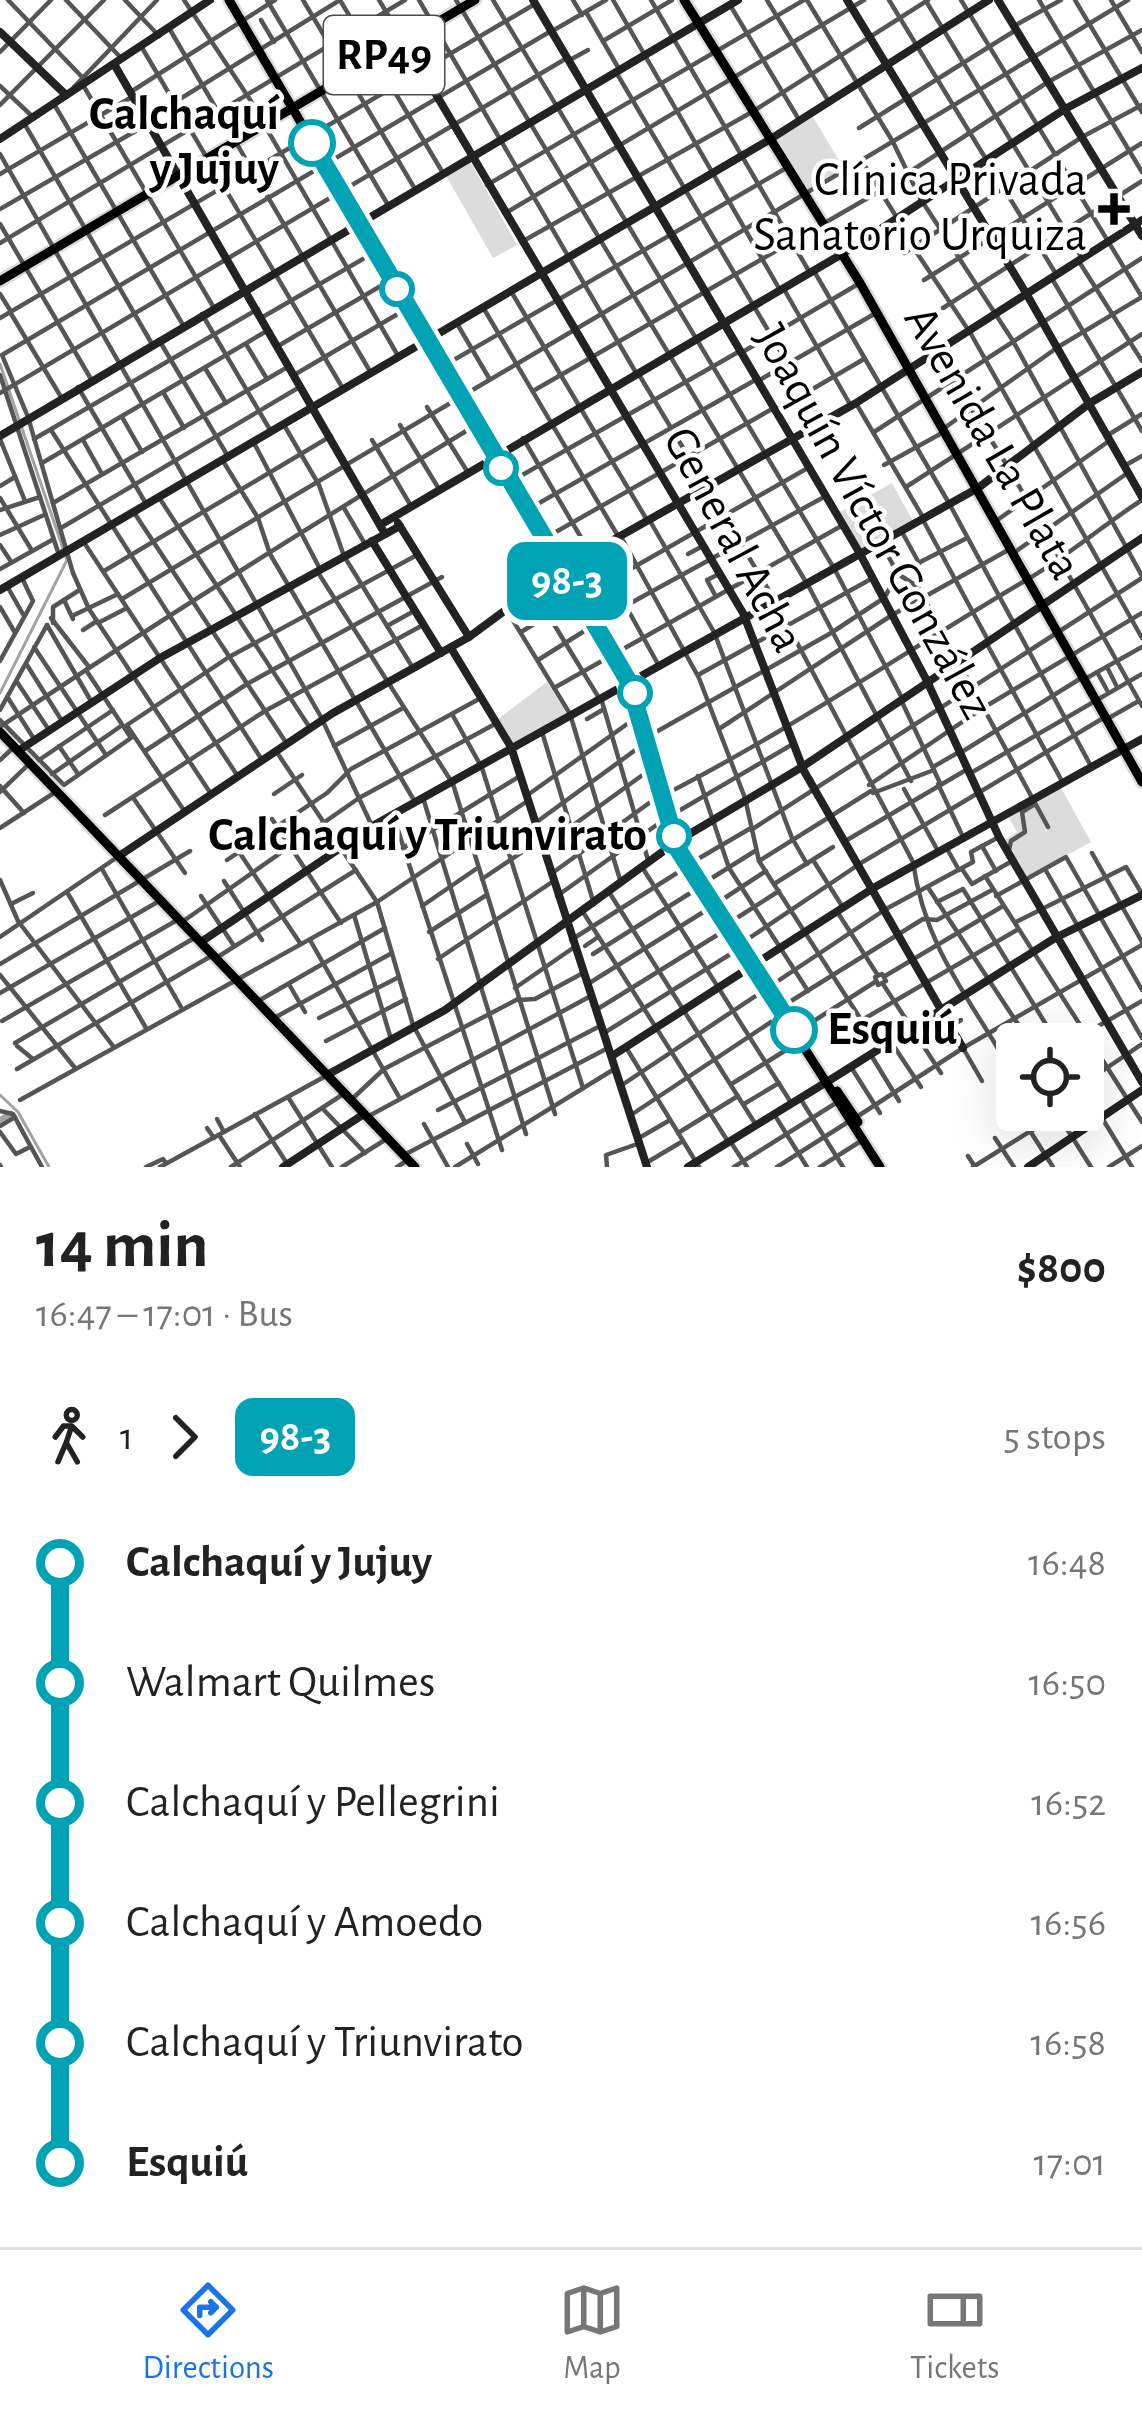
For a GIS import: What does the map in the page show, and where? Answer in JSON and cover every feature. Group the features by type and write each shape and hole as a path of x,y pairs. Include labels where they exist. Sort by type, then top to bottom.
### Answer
{"main road":[{"path":"229,0 474,426 629,682 650,738 676,842 881,1166"},
{"name":"Avenida La Plata","path":"685,0 860,283 1142,782"},
{"name":"RP49","path":"0,280 265,126 464,3"},
{"path":"1,725 409,1161"},
{"path":"827,1081 881,1166"}],"street":[{"path":"8,0 84,82 214,308"},
{"path":"0,52 51,0"},
{"path":"66,0 111,47 131,94 382,528"},
{"path":"0,105 104,0"},
{"path":"125,0 159,35"},
{"path":"84,82 157,0"},
{"path":"184,0 233,68 398,357"},
{"path":"0,139 212,0"},
{"path":"303,0 415,189"},
{"path":"0,209 116,142 340,0 443,172"},
{"path":"379,0 404,41"},
{"path":"0,243 249,98 405,0"},
{"path":"419,0 536,196 583,285 775,602 914,865 916,893 934,946 996,1044"},
{"path":"493,0 835,570 913,722 963,837"},
{"path":"573,0 602,41 682,190 822,422"},
{"path":"211,794 89,609 54,539 22,420 7,388 2,355 610,0 762,259 906,487 1063,783"},
{"path":"651,0 950,505 1092,768"},
{"path":"602,41 672,0"},
{"path":"767,0 829,102"},
{"path":"485,188 806,0 894,144 923,202 997,313 1142,577 938,705 815,794 689,864 592,928 515,988"},
{"path":"504,214 735,82 850,4 864,0"},
{"path":"889,0 1038,245 1142,431"},
{"path":"520,243 753,111 926,0 1142,362"},
{"path":"888,464 944,430 1058,347 1142,297 961,0"},
{"path":"24,616 4,588 160,500 509,289 771,141 988,0"},
{"path":"998,0 1116,194 1138,222 1142,236"},
{"path":"1039,0 1142,172"},
{"path":"859,128 1061,0"},
{"path":"904,253 1082,137 1141,108 1075,0"},
{"path":"1111,0 1142,52"},
{"path":"64,600 73,618 147,584 377,448 429,411 923,128 1128,0"},
{"path":"0,173 101,115 270,1 388,205"},
{"path":"0,318 310,139 534,2"},
{"name":"Joaquín Víctor González","path":"534,2 873,578 927,681 990,821 1142,1086"},
{"path":"25,501 4,458 0,437 22,420 734,2 748,35 800,121"},
{"path":"464,3 478,38 819,607 911,782"},
{"path":"438,959 523,901 634,813 785,723 829,704 941,628 1029,579 1113,520 1141,492 1027,293 850,4"},
{"path":"261,20 274,42"},
{"path":"169,29 371,373"},
{"path":"908,172 1048,82 1142,30"},
{"path":"0,32 66,95"},
{"name":"General Acha","path":"404,41 472,156 485,188 745,617 815,794 875,887 982,1081"},
{"path":"141,46 343,390"},
{"path":"7,388 537,75 588,50"},
{"path":"0,760 160,658 369,543 411,506 466,471 812,272 1065,110 1142,68"},
{"path":"0,86 28,120 40,151 135,314 204,416 257,518 268,550 400,776 419,800 433,830 526,1134"},
{"path":"53,104 183,326"},
{"path":"924,280 1142,143"},
{"path":"0,154 122,362 185,485 290,661 373,826"},
{"path":"863,163 969,331 1142,638"},
{"path":"442,367 788,167"},
{"path":"943,308 1142,181"},
{"path":"533,391 880,191"},
{"path":"0,937 286,743 469,637 560,570 881,388 1138,222"},
{"path":"0,224 91,379"},
{"path":"33,439 214,335 291,301 375,252"},
{"path":"874,432 1142,258"},
{"path":"278,346 392,280"},
{"path":"511,482 860,283"},
{"path":"509,289 715,634 793,840 828,884 850,932 941,1073"},
{"path":"0,295 61,397"},
{"path":"482,306 686,650 746,801 759,861 862,1021 899,1101"},
{"path":"53,502 267,379 324,357 408,308"},
{"path":"527,510 876,313"},
{"path":"202,314 272,432"},
{"path":"456,322 489,378"},
{"path":"41,464 269,330"},
{"path":"906,487 1142,334"},
{"path":"246,344 267,379"},
{"path":"438,1110 644,1008 861,863 1141,702 939,351"},
{"path":"544,538 864,359"},
{"path":"205,368 226,404"},
{"path":"587,719 629,682 978,488 1090,404 1142,372"},
{"path":"0,375 33,439 65,555"},
{"path":"61,528 302,386"},
{"path":"78,388 148,506"},
{"path":"164,392 184,428"},
{"path":"429,411 466,471"},
{"path":"122,417 142,452"},
{"path":"996,521 1138,417"},
{"path":"284,425 318,483 344,556 412,668"},
{"path":"1,725 194,604 236,569 474,426"},
{"path":"402,428 439,489"},
{"path":"51,430 83,487 262,760"},
{"path":"103,571 330,437"},
{"path":"523,437 572,523 629,604"},
{"path":"82,440 102,475"},
{"path":"372,440 411,506"},
{"path":"254,443 334,600 386,683 423,730 452,782 555,1114"},
{"path":"719,729 892,615 1044,532 1142,456"},
{"path":"614,579 809,467"},
{"path":"0,486 16,477"},
{"path":"3,509 40,496"},
{"path":"659,665 625,610 629,604 826,496"},
{"path":"0,498 31,549"},
{"path":"160,500 310,728"},
{"path":"342,506 423,625 482,698 512,750 647,1165 683,1141"},
{"path":"0,535 46,514"},
{"path":"135,514 286,743"},
{"path":"397,521 438,579 469,637"},
{"path":"554,688 843,525"},
{"path":"902,532 919,563 918,587"},
{"path":"688,554 701,547 697,535"},
{"path":"535,823 650,738 883,598 898,574 968,537"},
{"path":"146,1167 163,1159 163,1166 452,1005 676,842 802,767 1142,538"},
{"path":"0,568 54,539"},
{"path":"881,543 898,574 924,597 1048,826"},
{"path":"85,544 238,776"},
{"path":"1,549 10,560"},
{"path":"52,774 230,657 418,554"},
{"path":"715,595 707,580 717,574"},
{"path":"0,661 33,600 22,578"},
{"path":"698,675 873,578"},
{"path":"145,752 247,684 438,579"},
{"path":"80,590 52,608 51,623 62,653 91,701"},
{"path":"532,590 602,702 655,888 779,1083 812,1118 843,1167"},
{"path":"520,633 578,598"},
{"path":"0,607 14,632"},
{"path":"83,630 127,608"},
{"path":"506,609 571,715 621,883"},
{"path":"387,626 414,610"},
{"path":"759,861 871,790 949,729 1142,613"},
{"path":"0,710 51,623"},
{"path":"51,623 185,812"},
{"path":"105,815 265,711 423,625"},
{"path":"538,661 594,626"},
{"path":"0,640 6,650"},
{"path":"34,646 106,755"},
{"path":"871,790 911,782 1052,695 1142,647"},
{"path":"46,663 62,653"},
{"path":"26,665 62,721"},
{"path":"1107,667 1116,685"},
{"path":"1097,672 1107,690"},
{"path":"847,840 939,784 1142,674"},
{"path":"17,682 49,730"},
{"path":"8,698 34,739"},
{"path":"227,860 346,773 482,698"},
{"path":"33,1059 16,1044 41,1026 222,928 393,814 602,702"},
{"path":"334,746 405,706"},
{"path":"24,813 1,789 34,761 114,709"},
{"path":"452,714 481,766 583,1088"},
{"path":"20,1100 413,880 642,714"},
{"path":"2,1021 207,905 327,825 358,798 497,723"},
{"path":"0,828 131,738 125,724"},
{"path":"542,733 594,904"},
{"path":"397,1167 432,1139 577,1064 626,1048 875,887 1142,739"},
{"path":"557,896 669,817 793,745"},
{"path":"59,746 78,774"},
{"path":"275,751 299,778 377,902 414,1027 465,1122"},
{"path":"34,761 52,774 60,788"},
{"path":"482,879 571,827 656,765"},
{"path":"403,848 520,776"},
{"path":"698,776 729,868 808,991"},
{"path":"274,794 299,778"},
{"path":"904,789 924,825 972,884 1011,858 1010,842 1024,832 1022,812 1034,801"},
{"path":"134,798 185,873"},
{"path":"393,814 469,1061 502,1150"},
{"path":"272,819 341,922"},
{"path":"622,1085 886,909 973,862 970,854 999,837"},
{"path":"233,843 301,945"},
{"path":"472,850 480,845"},
{"path":"982,846 996,871"},
{"path":"774,884 833,847"},
{"path":"592,954 756,850"},
{"path":"0,964 190,851"},
{"path":"777,1167 963,1048 1142,944 1092,854"},
{"path":"631,1115 899,932 925,917 937,920 1066,857 1142,990"},
{"path":"626,1048 694,1165 1055,938 1141,897 1125,867 1039,909 995,943 862,1021"},
{"path":"102,868 182,1007"},
{"path":"422,906 478,868"},
{"path":"1045,868 1142,1041 1104,1070 1142,1122"},
{"path":"16,1069 167,982 260,937 356,870"},
{"path":"587,985 766,871"},
{"path":"985,877 1077,1023"},
{"path":"0,880 21,923 113,1046"},
{"path":"224,881 260,937"},
{"path":"929,888 1019,1023"},
{"path":"937,902 961,888 1046,1023"},
{"path":"596,1010 779,891"},
{"path":"67,892 146,1028"},
{"path":"609,892 756,1125"},
{"path":"10,904 32,893"},
{"path":"429,932 486,895"},
{"path":"201,896 235,947"},
{"path":"0,993 161,900"},
{"path":"731,1084 766,1063 819,1017 1003,906"},
{"path":"583,912 745,1164"},
{"path":"354,915 391,1039"},
{"path":"257,1002 385,928"},
{"path":"585,946 598,937"},
{"path":"310,940 400,1098"},
{"path":"274,1019 392,952"},
{"path":"217,1119 219,1135 236,1166 384,1069 488,1013 551,992 583,973"},
{"path":"0,975 74,1068"},
{"path":"319,1018 399,977"},
{"path":"289,983 305,1012"},
{"path":"256,1114 286,1166 366,1115 591,995"},
{"path":"326,1041 406,999"},
{"path":"1105,1022 1142,1000"},
{"path":"950,1027 961,1020"},
{"path":"891,1042 921,1088"},
{"path":"851,1066 880,1113"},
{"path":"424,1124 451,1167 616,1068"},
{"path":"744,1104 779,1083"},
{"path":"1104,1118 1142,1086"},
{"path":"678,1132 738,1096"},
{"path":"288,1097 332,1167"},
{"path":"734,1167 837,1102"},
{"path":"322,1108 364,1153"},
{"path":"238,1111 243,1121"},
{"path":"1,1114 15,1117"},
{"path":"774,1114 807,1167"},
{"path":"227,1115 233,1127"},
{"path":"15,1117 0,1129 16,1154 30,1147"},
{"path":"15,1117 42,1167"},
{"path":"605,1163 670,1120"},
{"path":"1104,1123 1132,1167"},
{"path":"207,1128 219,1135"},
{"path":"968,1156 974,1167 1030,1131 1053,1167"},
{"path":"1068,1131 1091,1167"},
{"path":"1028,1167 1085,1131"},
{"path":"194,1133 200,1145"},
{"path":"184,1138 191,1167"},
{"path":"342,1167 388,1138"},
{"path":"995,1138 1014,1167"},
{"path":"820,1167 861,1141"},
{"path":"467,1144 478,1164"},
{"path":"1109,1167 1142,1146"},
{"path":"0,1153 11,1148"}],"shaded area":[{"path":"813,117 844,169 808,190 775,140"},
{"path":"470,161 517,245 493,258 445,174"},
{"path":"892,483 913,521 860,549 840,512"},
{"path":"547,682 567,714 514,744 498,719"},
{"path":"1060,786 1091,842 1023,879 1002,841 1017,832 1007,815"}],"waterway":[{"path":"0,364 67,560 0,693"},
{"path":"0,1095 18,1112 49,1167"},
{"path":"0,1120 10,1114"}],"bus line":[{"name":"98-3","path":"312,143 635,693 677,848 794,1030"}],"place":[{"name":"Calchaquí y Jujuy","path":"312,143"},
{"name":"Clínica Privada Sanatorio Urquiza","path":"1114,209"},
{"name":"Calchaquí y Triunvirato","path":"674,836"},
{"name":"Esquiú","path":"794,1030"}]}
